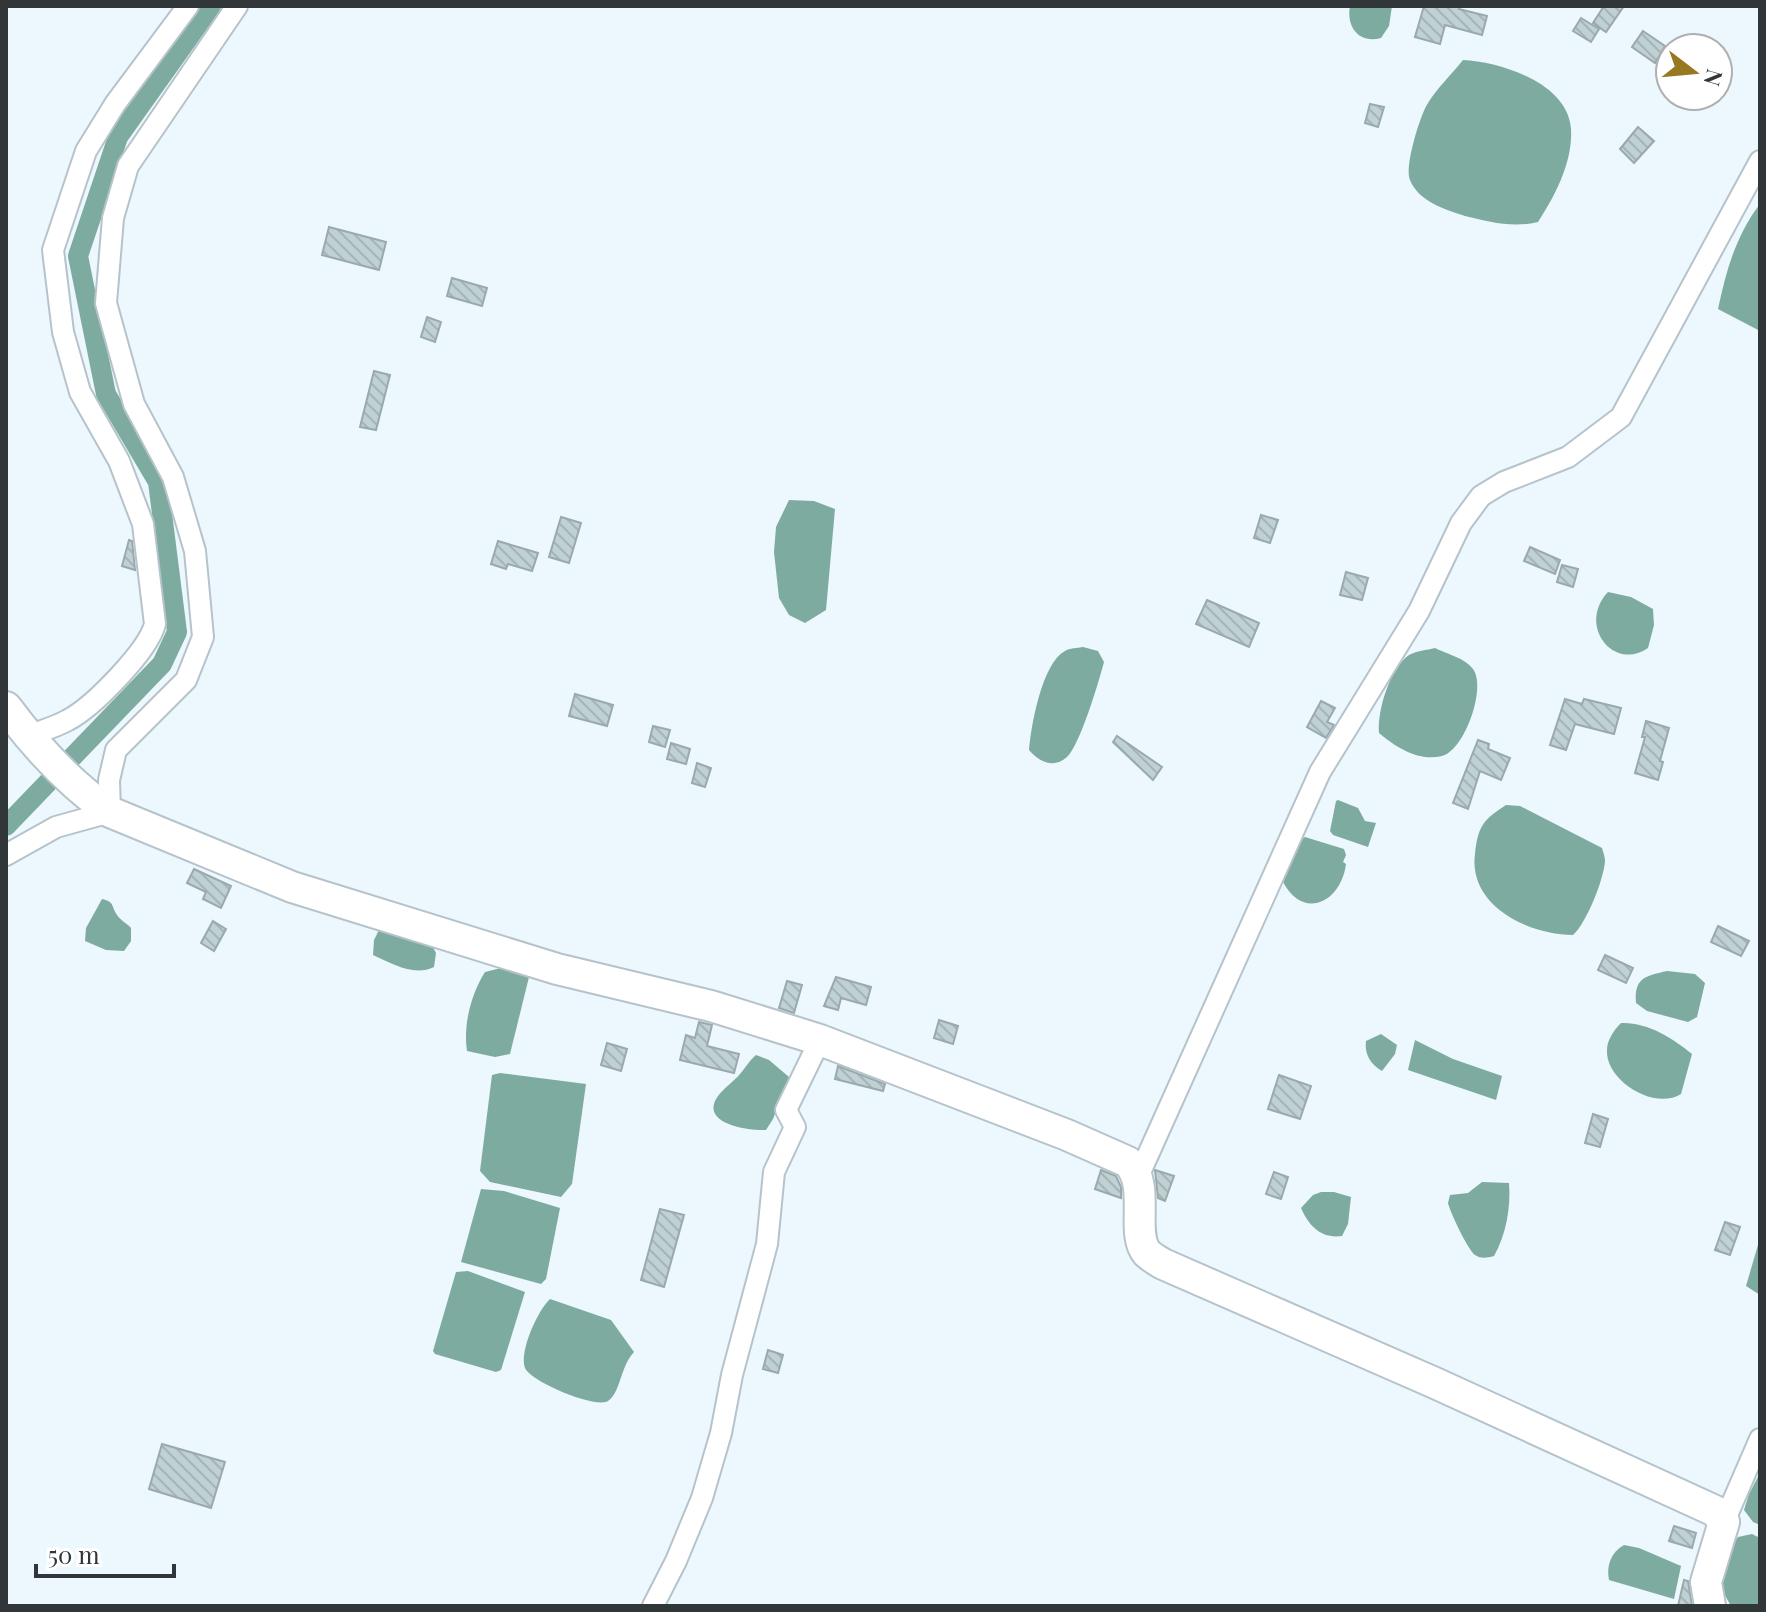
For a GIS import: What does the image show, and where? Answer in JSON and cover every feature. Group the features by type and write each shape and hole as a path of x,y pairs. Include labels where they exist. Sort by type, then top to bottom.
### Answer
{"main road":[{"path":"6,707 29,738 100,805 292,887 557,969 711,1006 820,1040 1067,1135 1128,1162 1138,1177 1142,1242 1146,1252 1163,1264 1715,1511 1724,1522 1706,1582 1710,1606"}],"street":[{"path":"29,738 69,720 92,703 141,652 152,637 155,624 143,524 119,461 80,392 63,332 53,250 86,151 115,104 188,6"},
{"path":"6,855 100,805 116,750 186,680 203,637 195,551 173,477 134,404 106,303 113,218 128,166 237,6"},
{"path":"1138,1177 1320,772 1419,611 1461,523 1481,496 1504,482 1568,457 1621,417 1760,161"},
{"path":"653,1606 702,1498 767,1244 776,1161 784,1153 795,1127 786,1110 820,1040"},
{"path":"1724,1522 1760,1439"}],"shaded area":[{"path":"1350,6 1392,6 1389,26 1381,38 1366,38 1356,32 1350,21"},
{"path":"1463,60 1495,65 1530,78 1546,87 1567,113 1571,141 1566,166 1538,222 1501,224 1458,214 1426,199 1410,180 1411,154 1425,109"},
{"path":"1760,204 1760,331 1718,309 1733,254 1744,228"},
{"path":"789,500 814,501 835,509 826,610 805,623 789,615 779,598 774,552 776,527"},
{"path":"1608,592 1631,597 1653,609 1654,625 1648,648 1635,654 1623,654 1612,650 1603,641 1596,618 1599,605"},
{"path":"1083,647 1098,651 1104,662 1098,683 1072,750 1062,761 1047,762 1029,750 1039,696 1057,658 1067,650"},
{"path":"1435,648 1470,665 1477,678 1477,690 1471,718 1458,743 1442,756 1424,757 1400,748 1379,733 1379,724 1386,691 1402,661 1409,655"},
{"path":"1338,800 1358,808 1365,821 1376,823 1368,847 1333,835 1330,831"},
{"path":"1506,805 1520,806 1602,848 1605,861 1598,889 1589,911 1573,935 1538,930 1521,923 1505,914 1481,889 1475,872 1480,830 1492,815"},
{"path":"1305,837 1344,849 1346,855 1343,877 1337,888 1320,902 1301,901 1283,882 1299,841"},
{"path":"102,899 111,903 118,917 131,928 131,941 124,951 106,950 85,941 86,928"},
{"path":"381,926 428,938 436,953 434,967 411,970 373,955 374,940"},
{"path":"509,966 530,973 510,1054 495,1057 467,1051 467,1020 480,981 485,972"},
{"path":"1667,971 1695,974 1705,983 1697,1017 1688,1022 1647,1011 1636,1003 1639,983"},
{"path":"1621,1023 1640,1025 1659,1032 1692,1054 1681,1094 1658,1099 1633,1090 1622,1082 1608,1061 1607,1050 1611,1035"},
{"path":"1381,1034 1397,1045 1395,1054 1382,1071 1369,1059 1366,1050 1366,1041"},
{"path":"1415,1040 1453,1059 1502,1076 1496,1100 1408,1070"},
{"path":"756,1055 769,1060 789,1077 766,1130 728,1124 715,1113 714,1106 720,1093"},
{"path":"500,1073 586,1084 572,1184 561,1197 490,1182 480,1171 492,1075"},
{"path":"1482,1182 1509,1183 1507,1221 1502,1239 1494,1256 1484,1258 1475,1255 1468,1246 1448,1203 1450,1195 1468,1193"},
{"path":"481,1189 504,1191 560,1208 546,1279 541,1284 461,1262"},
{"path":"1321,1192 1351,1197 1348,1224 1342,1236 1317,1230 1301,1208 1313,1195"},
{"path":"1760,1238 1760,1295 1746,1286"},
{"path":"468,1271 525,1292 501,1370 496,1372 433,1351 456,1272"},
{"path":"550,1299 611,1320 634,1352 616,1392 608,1401 591,1401 564,1393 539,1380 525,1368 525,1352 531,1331"},
{"path":"1760,1473 1760,1525 1753,1522 1744,1510"},
{"path":"1752,1534 1760,1538 1760,1606 1731,1606 1719,1585 1731,1546 1738,1537"},
{"path":"1624,1545 1681,1566 1674,1599 1609,1580 1610,1560"}],"building":[{"path":"1424,6 1460,6 1459,9 1487,16 1482,35 1445,25 1440,44 1415,37"},
{"path":"1604,6 1624,6 1606,32 1593,23"},
{"path":"1581,18 1599,29 1591,42 1573,31"},
{"path":"1643,31 1654,38 1654,62 1632,47"},
{"path":"1370,104 1384,107 1378,127 1365,123"},
{"path":"1638,127 1654,141 1634,163 1620,149"},
{"path":"329,227 386,242 379,270 322,255"},
{"path":"452,278 487,288 482,306 447,296"},
{"path":"427,317 441,322 435,342 421,337"},
{"path":"374,371 390,375 376,430 360,427"},
{"path":"1261,515 1278,520 1270,543 1254,538"},
{"path":"561,517 581,523 569,563 549,557"},
{"path":"129,540 132,541 135,570 122,566"},
{"path":"498,541 538,553 532,571 508,564 506,569 491,564"},
{"path":"1530,547 1560,560 1555,574 1524,561"},
{"path":"1562,565 1578,569 1573,587 1557,582"},
{"path":"1346,572 1368,578 1362,600 1340,595"},
{"path":"1207,600 1259,623 1249,647 1196,624"},
{"path":"575,694 613,705 607,726 569,716"},
{"path":"1565,699 1582,704 1584,699 1621,708 1614,734 1575,724 1566,750 1550,745"},
{"path":"1321,701 1335,708 1327,722 1334,725 1326,738 1307,727"},
{"path":"1646,721 1669,728 1658,780 1635,773"},
{"path":"653,726 670,730 665,747 649,742"},
{"path":"1117,736 1162,767 1153,780 1113,742"},
{"path":"1478,740 1489,744 1488,749 1510,758 1501,780 1480,771 1468,809 1453,803"},
{"path":"671,743 690,749 686,764 667,759"},
{"path":"697,763 711,768 705,787 692,783"},
{"path":"194,869 231,886 221,908 203,899 206,892 187,883"},
{"path":"213,921 226,929 214,951 201,943"},
{"path":"1718,926 1749,941 1741,956 1711,942"},
{"path":"1605,955 1633,968 1626,983 1598,970"},
{"path":"836,977 871,987 866,1005 841,998 838,1010 824,1006"},
{"path":"787,981 802,985 794,1013 779,1008"},
{"path":"939,1020 958,1026 953,1044 934,1038"},
{"path":"699,1022 712,1025 707,1046 739,1054 734,1073 680,1060 686,1035 695,1038"},
{"path":"607,1043 627,1049 621,1071 601,1065"},
{"path":"838,1066 885,1084 883,1091 835,1079"},
{"path":"1279,1075 1311,1086 1300,1119 1268,1109"},
{"path":"1593,1114 1608,1119 1600,1147 1585,1143"},
{"path":"1101,1170 1116,1176 1121,1187 1121,1198 1095,1189"},
{"path":"1155,1170 1174,1176 1165,1201 1158,1198"},
{"path":"1274,1172 1288,1177 1281,1199 1266,1194"},
{"path":"660,1209 684,1215 664,1287 641,1280"},
{"path":"1725,1222 1740,1227 1730,1255 1715,1250"},
{"path":"768,1350 783,1355 778,1373 763,1369"},
{"path":"162,1444 225,1462 211,1508 149,1489"},
{"path":"1674,1526 1696,1533 1692,1548 1669,1541"},
{"path":"1684,1580 1688,1581 1692,1606 1678,1606"}],"waterway":[{"path":"6,826 162,664 177,632 158,482 106,394 78,256 118,137 211,6"}]}
